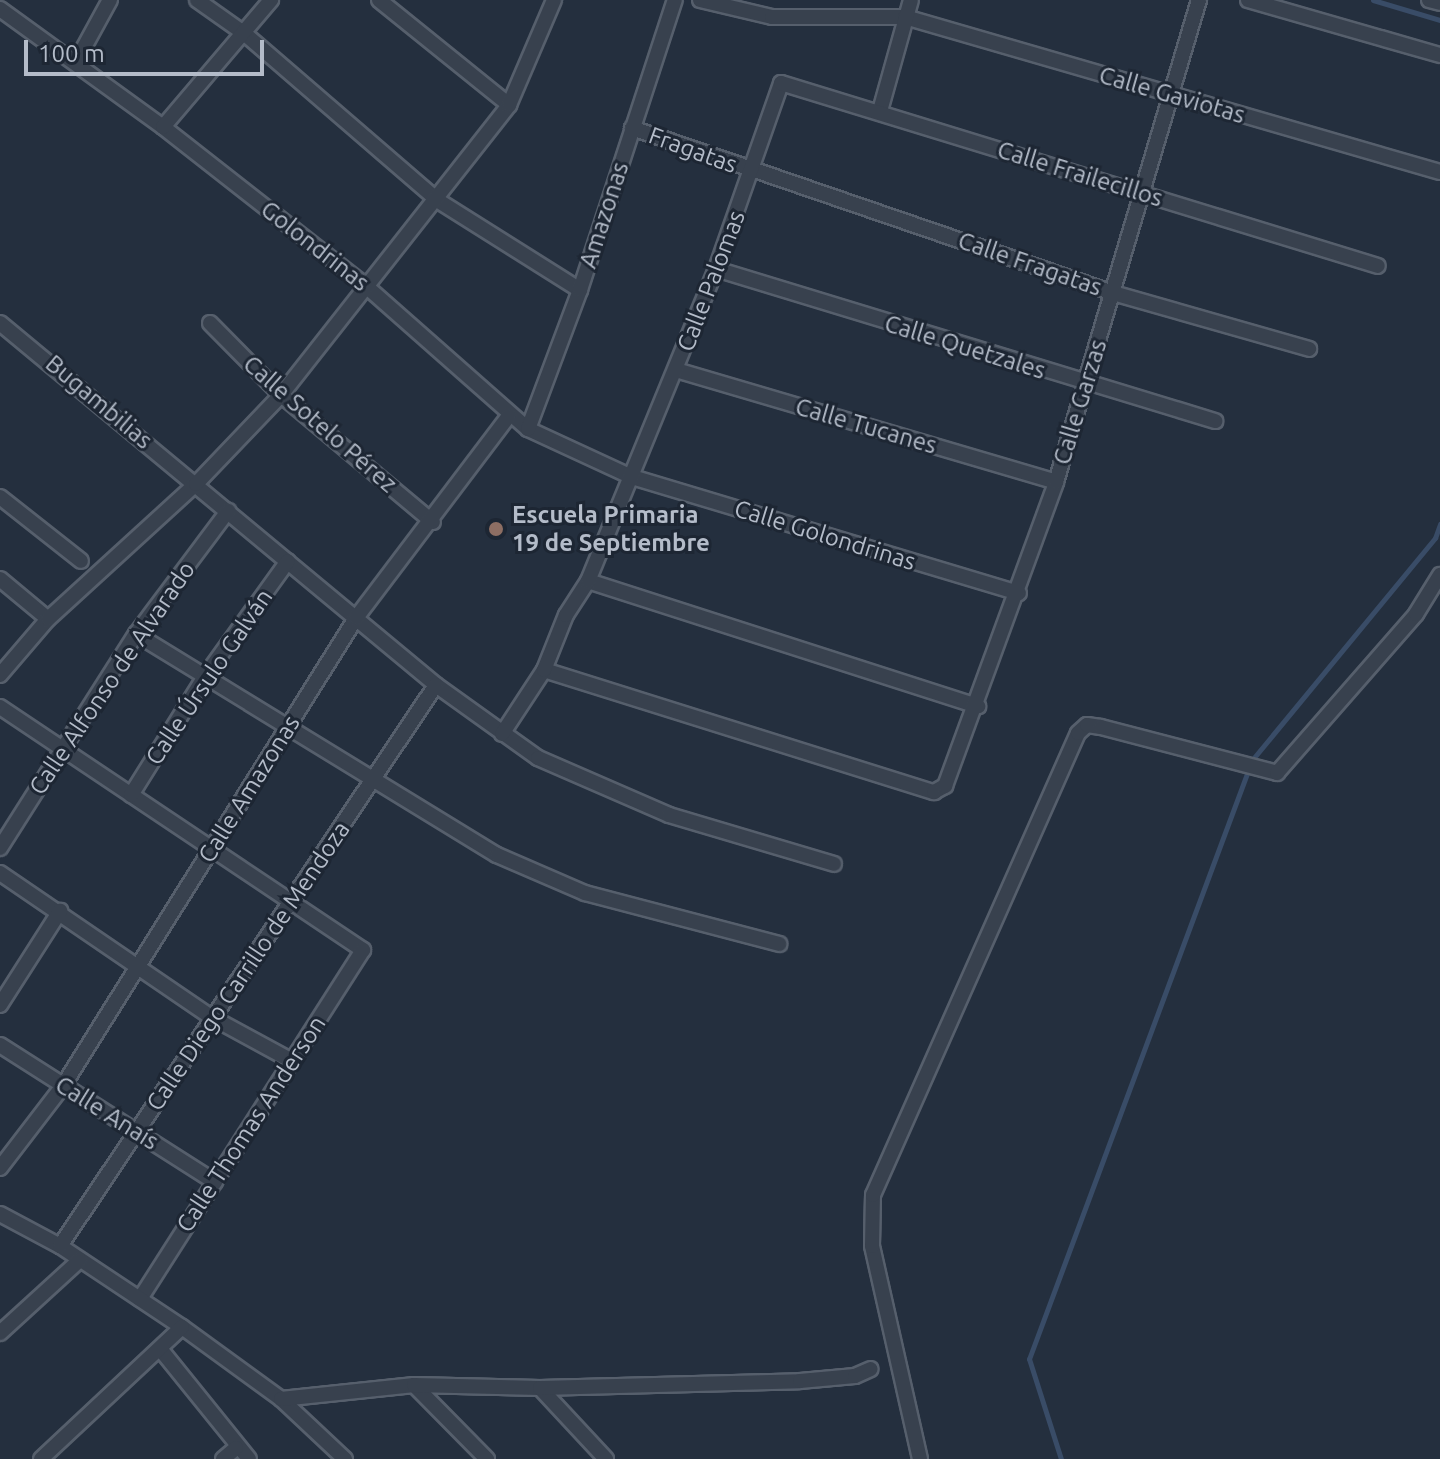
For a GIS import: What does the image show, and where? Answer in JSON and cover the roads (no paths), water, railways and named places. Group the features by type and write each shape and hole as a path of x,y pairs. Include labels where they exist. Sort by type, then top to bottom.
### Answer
{"street":[{"path":"76,62 110,0"},
{"path":"197,0 245,34 437,200 580,290"},
{"path":"163,127 271,0"},
{"path":"379,0 509,105"},
{"path":"0,675 48,619 196,484 281,395 509,105 554,0"},
{"name":"Amazonas","path":"528,429 580,290 675,0"},
{"name":"Calle Gaviotas","path":"700,0 772,17 905,17 1440,172"},
{"path":"880,111 911,0"},
{"name":"Calle Garzas","path":"544,670 934,792 951,777 1056,482 1199,0"},
{"path":"1248,0 1440,55"},
{"path":"1429,0 1440,3"},
{"name":"Golondrinas","path":"0,9 163,127 368,288 509,416 528,429 632,477"},
{"name":"Calle Frailecillos","path":"781,83 1378,266"},
{"name":"Calle Palomas","path":"502,734 544,670 566,615 588,581 716,269 753,171 781,83"},
{"name":"Fragatas","path":"632,128 753,171"},
{"name":"Calle Fragatas","path":"753,171 1113,293 1309,349"},
{"name":"Calle Quetzales","path":"716,269 1215,421"},
{"name":"Bugambilias","path":"1,321 436,685 502,734 594,785 669,815 834,864"},
{"name":"Calle Sotelo Pérez","path":"210,323 281,395 433,522"},
{"name":"Calle Tucanes","path":"676,370 1056,482"},
{"name":"Calle Amazonas","path":"0,1168 63,1086 356,618 433,522 509,416"},
{"name":"Calle Golondrinas","path":"632,477 1019,593"},
{"path":"0,497 81,561"},
{"name":"Calle Alfonso de Alvarado","path":"0,848 136,634 228,511"},
{"name":"Calle Úrsulo Galván","path":"131,795 206,675 288,561"},
{"path":"920,1459 872,1246 873,1195 890,1148 1078,733 1087,725 1101,727 1277,773 1416,614 1440,575"},
{"path":"0,579 48,619"},
{"path":"588,581 978,706"},
{"path":"136,634 287,726 371,782 497,855 585,893 779,944"},
{"name":"Calle Diego Carrillo de Mendoza","path":"60,1246 436,685"},
{"path":"0,707 291,901"},
{"path":"0,873 60,911 138,969 211,1017 292,1061"},
{"name":"Calle Thomas Anderson","path":"140,1299 363,950 291,901"},
{"path":"0,1005 60,911"},
{"name":"Calle Anaís","path":"0,1045 215,1182"},
{"path":"0,1214 60,1246 182,1327 281,1399 345,1459"},
{"path":"0,1333 80,1260"},
{"path":"41,1459 161,1350 182,1327"},
{"path":"161,1350 236,1448 249,1459"},
{"path":"281,1399 414,1385 540,1388 800,1381 855,1376 871,1369"},
{"path":"414,1385 487,1459"},
{"path":"540,1388 606,1459"},
{"path":"223,1459 236,1448"}],"waterway":[{"path":"1373,0 1440,20"},
{"path":"1061,1459 1029,1359 1252,760 1435,538 1440,524"}],"place":[{"name":"Escuela Primaria 19 de Septiembre","path":"496,529"}]}
